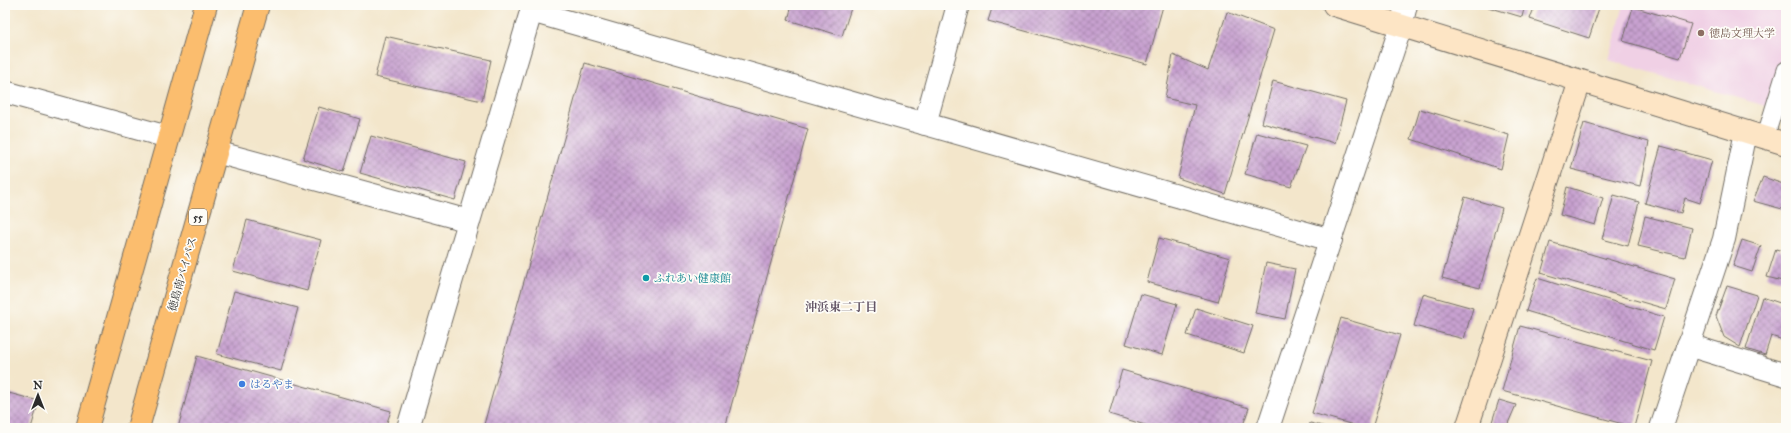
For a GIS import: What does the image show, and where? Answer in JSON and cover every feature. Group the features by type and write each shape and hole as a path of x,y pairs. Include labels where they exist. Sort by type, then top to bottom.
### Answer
{"highway":[{"path":"87,428 206,5"},
{"name":"徳島南バイパス","path":"138,428 258,5"}],"street":[{"path":"925,124 958,5"},
{"path":"1334,5 1404,15 1580,81 1786,144"},
{"path":"408,428 532,8 925,124 1331,240"},
{"path":"1268,428 1404,15"},
{"path":"1467,428 1580,81"},
{"path":"5,92 168,137"},
{"path":"1661,428 1724,239 1755,135"},
{"path":"216,152 469,221"},
{"path":"1688,345 1786,375"}],"lane":[{"path":"1755,135 1786,70"}],"shaded area":[{"name":"徳島文理大学","path":"1624,5 1786,5 1786,112 1609,60"}],"building":[{"path":"792,5 852,5 842,36 788,20"},
{"path":"993,5 1163,6 1147,64 988,21"},
{"path":"1489,5 1525,5 1522,17 1488,7"},
{"path":"1535,5 1600,5 1589,38 1530,19"},
{"path":"1633,7 1691,24 1680,58 1623,41"},
{"path":"1227,12 1274,30 1225,194 1178,178 1195,105 1165,98 1173,55 1208,70"},
{"path":"385,36 491,60 482,101 375,77"},
{"name":"ふれあい健康館","path":"585,63 808,129 725,428 483,428"},
{"path":"1273,81 1346,101 1335,143 1262,123"},
{"path":"319,107 360,119 344,172 303,159"},
{"path":"1420,109 1509,135 1501,169 1411,139"},
{"path":"1584,123 1649,142 1640,186 1571,169"},
{"path":"1257,133 1306,146 1291,187 1245,174"},
{"path":"371,136 466,162 455,200 360,173"},
{"path":"1661,146 1712,160 1700,203 1685,198 1681,213 1645,203"},
{"path":"1763,177 1786,185 1786,210 1753,201"},
{"path":"1567,187 1603,198 1595,225 1560,215"},
{"path":"1614,195 1639,202 1628,246 1602,239"},
{"path":"1465,197 1502,208 1480,288 1442,278"},
{"path":"1645,216 1692,228 1685,257 1638,246"},
{"path":"247,220 321,240 307,291 233,271"},
{"path":"1159,238 1230,258 1218,302 1147,282"},
{"path":"1742,240 1761,246 1752,272 1733,266"},
{"path":"1550,242 1675,279 1666,309 1541,273"},
{"path":"1776,249 1786,252 1786,282 1767,277"},
{"path":"1266,263 1295,269 1285,319 1255,313"},
{"path":"1537,278 1664,317 1654,350 1526,311"},
{"path":"1727,286 1757,295 1740,347 1724,337 1716,316"},
{"path":"234,291 298,308 281,371 217,354"},
{"path":"1141,294 1177,304 1162,355 1126,344"},
{"path":"1423,294 1473,308 1464,339 1414,326"},
{"path":"1762,297 1786,305 1786,341 1771,336 1765,355 1746,349"},
{"path":"1196,308 1253,326 1244,353 1187,335"},
{"path":"1341,318 1400,335 1372,428 1364,428 1312,413"},
{"path":"1520,326 1652,361 1634,427 1502,391"},
{"name":"はるやま","path":"197,356 391,411 385,428 178,428"},
{"path":"1122,370 1249,408 1242,428 1155,428 1109,414"},
{"path":"5,392 39,401 31,428 5,428"},
{"path":"1499,400 1516,405 1506,428 1490,428"},
{"path":"1310,423 1326,427 1326,428 1309,428"}],"place":[{"name":"徳島文理大学","path":"1701,33"},
{"name":"ふれあい健康館","path":"646,278"},
{"name":"はるやま","path":"242,384"}],"district":[{"name":"沖浜東二丁目","path":"841,307"}]}
